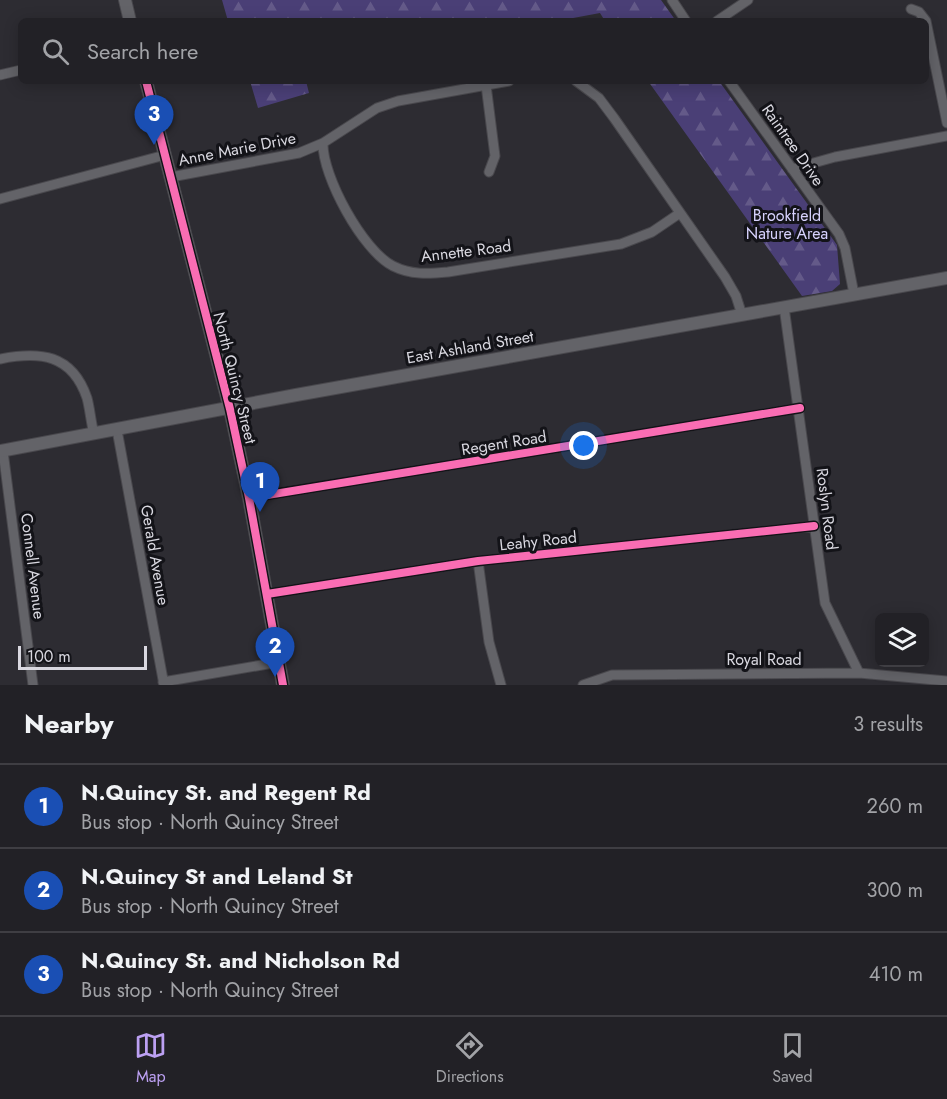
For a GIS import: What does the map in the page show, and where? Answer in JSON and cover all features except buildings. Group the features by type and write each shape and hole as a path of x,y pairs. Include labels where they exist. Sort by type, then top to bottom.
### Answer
{"main road":[{"path":"124,0 129,18"},
{"name":"North Quincy Street","path":"147,84 230,409 249,498 283,685"},
{"name":"East Ashland Street","path":"1,451 296,395 947,278"}],"street":[{"path":"672,0 685,18"},
{"path":"721,18 748,0"},
{"path":"910,9 919,12 924,18"},
{"path":"929,36 947,123"},
{"path":"0,75 18,71"},
{"name":"Anne Marie Drive","path":"171,177 299,153 323,143 377,108 398,101 492,84"},
{"path":"580,84 599,98 725,276 736,296 742,315"},
{"name":"Raintree Drive","path":"732,84 839,234 845,248 854,294"},
{"path":"486,85 495,156 489,172"},
{"path":"792,169 835,157 947,136"},
{"name":"Annette Road","path":"323,143 322,151 326,169 339,198 364,239 391,265 409,272 425,274 448,272 621,244 652,232 680,213"},
{"path":"0,198 165,155"},
{"name":"Roslyn Road","path":"784,307 800,408 825,603 859,673"},
{"path":"0,359 24,354 38,354 51,357 64,365 82,386 94,435"},
{"name":"Regent Road","path":"249,498 800,408"},
{"name":"Gerald Avenue","path":"117,430 163,684"},
{"name":"Connell Avenue","path":"1,451 33,685"},
{"name":"Leahy Road","path":"267,594 478,561 814,526"},
{"path":"478,561 489,642 501,685"},
{"path":"163,684 279,662"},
{"name":"Royal Road","path":"583,685 612,675 859,673 947,681"}],"green space":[{"path":"222,0 661,0 674,18 603,18 600,13 573,18 227,18"},
{"path":"251,84 307,84 309,93 258,108"},
{"name":"Brookfield Nature Area","path":"650,84 721,84 837,245 840,284 832,291 802,296"}],"cycle path":[{"path":"147,84 230,409 249,498 283,685"},
{"path":"249,498 800,408"},
{"path":"267,594 478,561 814,526"}],"place":[{"name":"N.Quincy St. and Nicholson Rd","path":"154,145"},
{"name":"N.Quincy St. and Regent Rd","path":"260,512"},
{"name":"N.Quincy St and Leland St","path":"275,677"}]}
